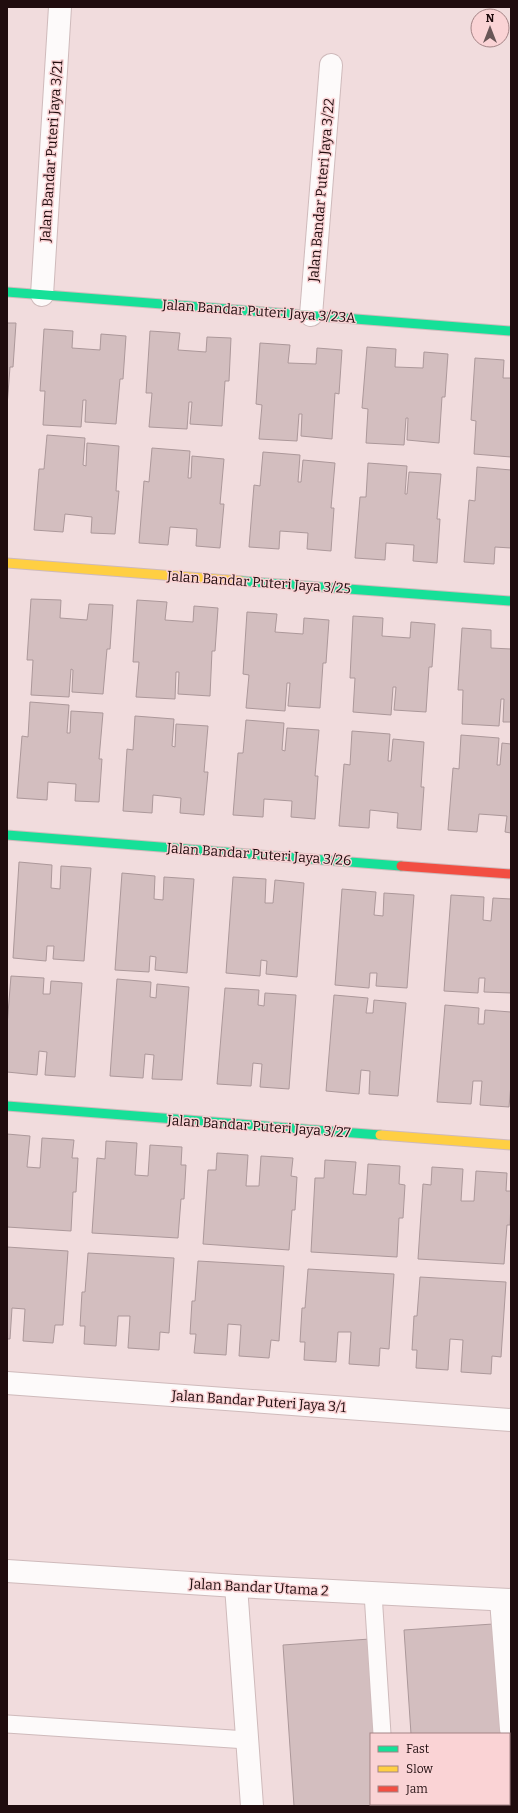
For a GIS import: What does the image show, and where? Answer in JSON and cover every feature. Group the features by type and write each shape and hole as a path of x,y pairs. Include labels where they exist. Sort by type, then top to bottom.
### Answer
{"street":[{"name":"Jalan Bandar Puteri Jaya 3/21","path":"42,294 60,7"},
{"name":"Jalan Bandar Puteri Jaya 3/22","path":"311,315 331,65"},
{"name":"Jalan Bandar Puteri Jaya 3/23A","path":"7,292 511,331"},
{"name":"Jalan Bandar Puteri Jaya 3/25","path":"7,563 511,601"},
{"name":"Jalan Bandar Puteri Jaya 3/26","path":"7,835 511,874"},
{"name":"Jalan Bandar Puteri Jaya 3/27","path":"7,1106 511,1145"},
{"name":"Jalan Bandar Puteri Jaya 3/1","path":"7,1383 511,1420"},
{"name":"Jalan Bandar Utama 2","path":"7,1571 236,1586 506,1600"},
{"path":"236,1586 252,1806"},
{"path":"506,1600 511,1729"}],"lane":[{"path":"373,1593 382,1733"},
{"path":"7,1724 247,1740"}],"building":[{"path":"7,323 16,323 13,367 10,367 7,406"},
{"path":"44,329 73,331 72,348 100,350 101,334 126,336 123,379 120,379 116,424 85,422 86,400 83,400 81,427 43,425 45,391 40,391"},
{"path":"150,331 180,333 178,350 206,352 207,337 231,338 229,381 225,381 222,426 190,424 192,402 189,402 187,429 149,427 152,393 146,393"},
{"path":"260,343 290,345 288,363 316,364 317,348 342,350 339,394 335,393 332,439 301,436 302,414 299,414 297,441 259,439 262,405 256,404"},
{"path":"367,347 396,349 395,367 423,368 424,352 448,354 445,397 442,397 439,443 407,440 408,418 406,418 404,445 366,443 368,409 362,408"},
{"path":"475,358 504,360 503,378 511,378 511,457 474,454 476,421 471,420"},
{"path":"47,435 85,438 83,465 86,466 87,443 119,446 116,491 119,491 115,534 91,533 92,517 65,514 63,532 34,530 39,469 44,469"},
{"path":"152,448 190,451 188,478 191,478 192,456 224,459 220,504 224,504 220,548 196,546 197,529 170,527 168,545 139,543 144,481 149,482"},
{"path":"263,452 300,455 298,482 301,482 303,460 335,463 331,508 334,508 331,551 307,549 308,533 280,531 279,549 249,547 254,485 260,486"},
{"path":"368,463 407,466 405,494 407,494 409,472 441,474 437,519 440,519 437,563 413,561 414,545 386,543 385,560 355,558 360,497 366,497"},
{"path":"477,467 511,470 511,548 495,547 494,564 464,562 469,500 475,501"},
{"path":"31,599 61,600 60,618 87,620 89,604 113,605 110,649 107,649 103,694 72,692 73,670 71,669 69,697 31,695 33,660 27,660"},
{"path":"137,600 167,602 165,620 193,622 194,606 218,608 215,651 212,651 210,696 178,694 179,672 176,672 175,699 136,697 139,662 133,662"},
{"path":"247,612 277,614 275,632 303,634 304,618 329,620 326,663 323,663 320,708 288,706 290,683 287,683 285,711 246,708 249,675 243,674"},
{"path":"353,616 383,618 382,636 410,638 411,622 435,624 432,667 429,667 426,712 394,710 396,687 393,687 391,715 353,712 355,678 350,678"},
{"path":"462,628 491,630 491,648 511,649 511,722 503,722 504,699 501,699 499,726 462,724 463,690 458,690"},
{"path":"30,702 69,705 67,733 70,733 71,711 103,713 99,759 102,759 99,802 75,801 76,784 48,782 47,800 17,798 22,736 28,737"},
{"path":"135,716 174,719 172,746 175,747 176,724 208,726 204,772 208,772 204,815 180,813 181,798 153,795 152,813 123,811 127,749 133,750"},
{"path":"246,720 284,723 282,750 285,751 287,728 319,730 315,776 318,776 315,819 291,817 292,801 264,799 263,817 233,815 238,753 243,753"},
{"path":"352,731 390,734 388,761 391,761 393,739 424,742 421,787 424,787 421,830 397,828 398,813 370,810 369,828 339,826 344,764 350,765"},
{"path":"461,735 499,738 497,765 500,765 502,743 511,744 511,833 505,832 507,816 479,814 477,832 448,830 453,768 459,769"},
{"path":"19,862 52,865 51,888 60,889 61,866 91,868 84,961 53,959 54,946 47,946 46,961 13,958"},
{"path":"122,873 155,876 154,899 163,900 164,877 194,879 187,973 155,970 156,957 150,956 149,972 115,970"},
{"path":"233,877 266,879 265,903 273,903 275,880 304,883 297,977 266,974 267,961 261,960 260,976 226,973"},
{"path":"342,889 376,892 374,915 383,916 384,893 414,895 407,988 376,986 377,973 370,973 369,988 335,985"},
{"path":"451,895 484,897 483,920 491,921 493,898 511,899 511,993 484,992 485,978 479,978 478,993 444,991"},
{"path":"11,976 44,978 43,994 50,994 51,981 82,983 75,1077 45,1075 47,1052 39,1051 37,1075 7,1072 7,1026"},
{"path":"117,979 151,982 150,997 156,998 157,984 189,987 182,1080 152,1079 154,1055 145,1054 143,1078 110,1076"},
{"path":"225,988 259,990 258,1005 264,1006 265,993 296,995 289,1089 260,1087 262,1064 253,1063 251,1086 217,1084"},
{"path":"334,995 368,998 366,1013 373,1013 374,1000 406,1003 398,1096 369,1094 370,1071 361,1070 359,1094 326,1091"},
{"path":"445,1005 479,1008 478,1024 484,1024 485,1010 511,1012 511,1084 509,1107 480,1105 482,1081 473,1081 471,1104 437,1102"},
{"path":"7,1134 30,1136 27,1167 40,1168 42,1138 74,1140 72,1158 78,1158 76,1192 73,1192 71,1231 7,1227"},
{"path":"106,1141 137,1143 135,1175 148,1176 150,1145 182,1147 181,1165 186,1165 184,1199 181,1199 178,1238 92,1233 97,1158 105,1159"},
{"path":"217,1153 248,1155 246,1186 259,1186 261,1156 293,1158 291,1176 297,1177 295,1210 292,1210 289,1250 203,1244 208,1170 216,1170"},
{"path":"325,1160 356,1162 353,1194 366,1195 368,1164 400,1166 399,1184 405,1185 403,1218 399,1218 397,1257 311,1252 315,1178 324,1178"},
{"path":"432,1167 463,1169 461,1201 474,1201 476,1171 507,1173 506,1191 511,1191 511,1202 510,1225 507,1225 504,1264 418,1259 423,1184 431,1185"},
{"path":"7,1247 68,1251 63,1325 55,1325 53,1343 23,1341 25,1309 12,1308 10,1339 7,1339"},
{"path":"88,1253 174,1258 169,1333 160,1332 159,1350 128,1348 130,1316 118,1316 116,1346 84,1344 85,1326 80,1326 82,1292 85,1292"},
{"path":"198,1261 284,1266 279,1341 271,1340 269,1358 239,1356 241,1325 228,1324 226,1355 194,1353 196,1334 190,1334 192,1301 195,1301"},
{"path":"308,1269 394,1274 389,1349 380,1348 379,1366 349,1364 351,1332 338,1332 336,1362 304,1360 305,1342 300,1342 302,1308 305,1308"},
{"path":"420,1277 506,1282 501,1357 492,1356 491,1374 461,1372 463,1340 450,1339 448,1370 416,1368 417,1350 412,1350 414,1316 417,1316"},
{"path":"493,1624 501,1733 411,1733 404,1630"},
{"path":"370,1639 376,1733 370,1733 370,1805 381,1806 294,1806 283,1645"},
{"path":"416,1805 505,1805 505,1806"}],"traffic: fast":[{"path":"7,292 511,331"},
{"path":"241,581 511,601"},
{"path":"7,835 401,866"},
{"path":"7,1106 380,1135"}],"traffic: slow":[{"path":"7,563 241,581"},
{"path":"380,1135 511,1145"}],"traffic: jam":[{"path":"401,866 511,874"}]}
